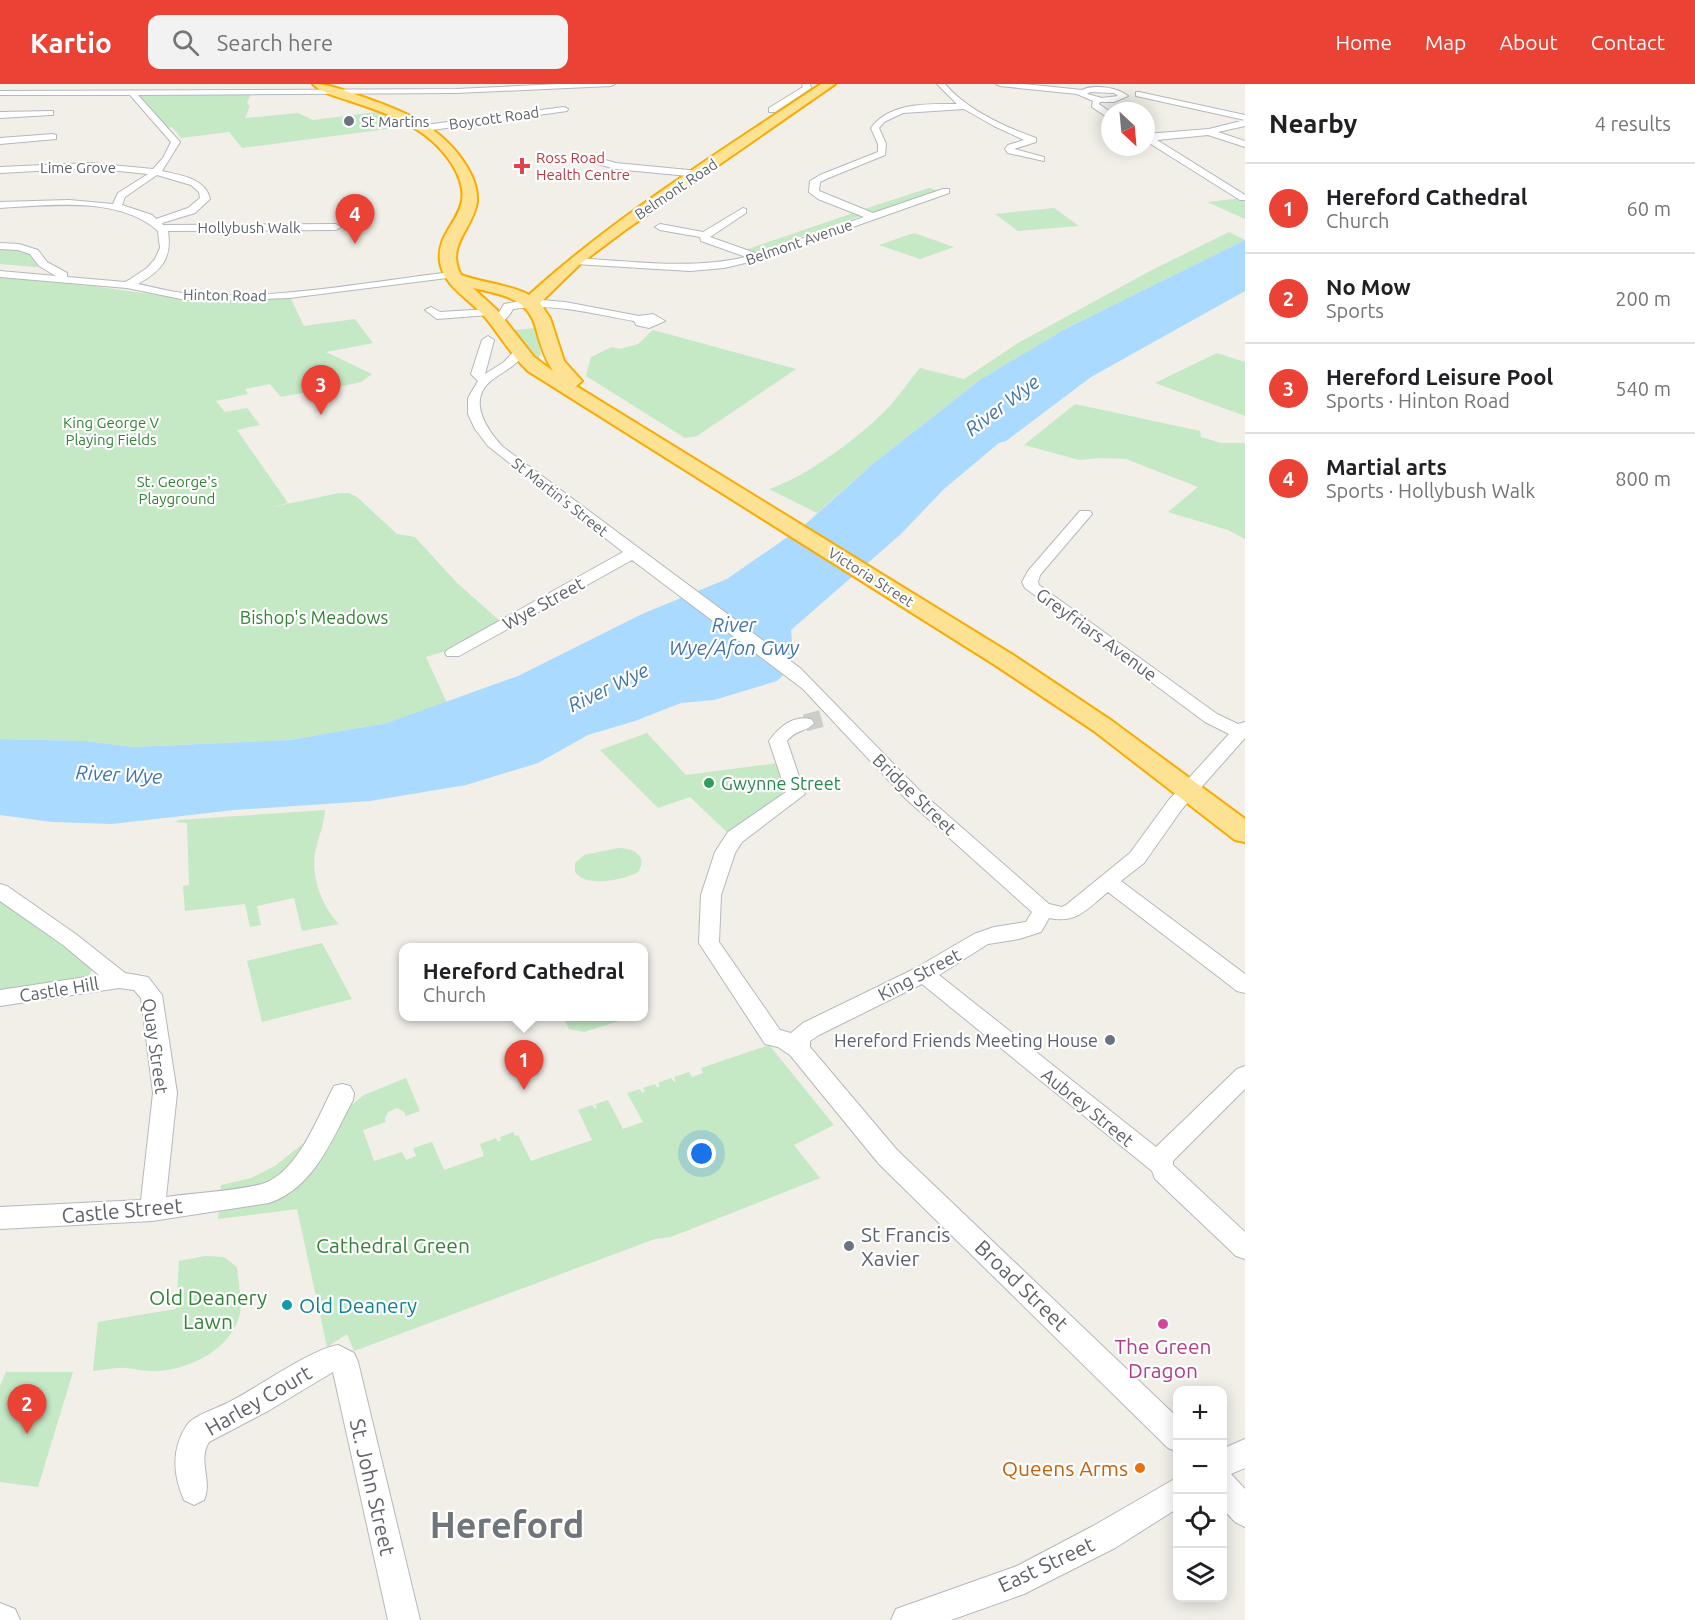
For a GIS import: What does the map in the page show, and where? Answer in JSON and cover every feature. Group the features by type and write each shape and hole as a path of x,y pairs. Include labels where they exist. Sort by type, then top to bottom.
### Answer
{"highway":[{"path":"319,84 405,117 424,128 459,164 468,187 469,208 452,236 448,262 453,276 508,291 531,303 531,324 494,319 488,303 491,298 508,291 559,275"},
{"name":"Belmont Road","path":"531,303 575,261 623,225 829,84"},
{"name":"Victoria Street","path":"453,276 494,319 525,358 1011,657 1103,726 1192,785 1245,814"},
{"name":"Victoria Street","path":"531,324 556,366 580,390"},
{"path":"525,358 549,352"},
{"name":"Victoria Street","path":"1192,785 1245,833"}],"street":[{"path":"290,91 305,89 313,84"},
{"path":"2,96 74,88 134,92 395,92 611,84"},
{"path":"772,110 807,88 806,84"},
{"path":"942,84 966,105 1014,134 1033,140 1011,147 1009,149 1011,151 1041,159"},
{"path":"1000,84 1081,92 1092,86 1116,91 1124,96"},
{"path":"1081,92 1083,96 1116,99 1162,87"},
{"path":"0,205 78,202 121,195 141,185 156,172 176,142 134,98 134,92"},
{"path":"373,104 375,97 395,92"},
{"path":"1139,94 1245,120"},
{"path":"1098,99 1095,105 1101,109"},
{"path":"871,216 821,197 814,192 815,182 825,175 861,165 882,153 882,144 875,128 878,120 888,114 930,107 966,105"},
{"name":"Boycott Road","path":"424,128 564,109"},
{"path":"0,115 50,113"},
{"path":"1155,137 1209,132 1245,120"},
{"path":"1209,132 1245,144"},
{"path":"0,141 53,137"},
{"path":"1155,143 1231,189 1244,193"},
{"path":"591,159 615,166 699,174"},
{"name":"Lime Grove","path":"0,170 90,165 156,172 196,183 205,191 206,196 196,208 159,225"},
{"name":"Belmont Avenue","path":"575,261 690,268 724,265 758,258 946,191"},
{"path":"117,206 121,195"},
{"path":"78,202 117,206 137,212 159,225 166,245 162,257 153,269 127,285"},
{"path":"660,227 705,235 743,211"},
{"name":"Hollybush Walk","path":"159,225 336,227"},
{"path":"705,235 705,239 758,258"},
{"path":"0,246 18,247 34,252 43,264 63,275 58,279"},
{"path":"0,264 50,269"},
{"name":"Hinton Road","path":"0,274 127,285 181,296 248,297 289,295 453,276"},
{"path":"431,310 437,316 494,319 505,313 508,306 531,303 593,310 639,319"},
{"path":"531,324 593,310"},
{"name":"St Martin's Street","path":"488,340 477,374 484,380 473,397 472,412 485,435 498,450 633,554 794,672"},
{"path":"484,380 525,358"},
{"name":"Greyfriars Avenue","path":"1085,514 1033,574 1030,582 1033,588 1211,718 1242,729"},
{"name":"Wye Street","path":"453,653 633,554"},
{"name":"Bridge Street","path":"794,672 822,718 1043,909"},
{"path":"798,1049 783,1039 773,1038 709,943 711,895 725,852 735,837 796,794 778,741 787,729 822,718"},
{"path":"1043,909 1063,914 1074,910 1110,883 1137,858 1192,785 1242,729"},
{"path":"1110,883 1245,985"},
{"name":"Quay Street","path":"0,891 70,940 119,980 140,983 151,995 165,1093 152,1210"},
{"name":"King Street","path":"798,1049 800,1037 811,1029 924,974 988,937 994,934 1020,932 1034,927 1043,909"},
{"name":"Aubrey Street","path":"924,974 1161,1165 1164,1172 1245,1248"},
{"name":"Castle Hill","path":"0,998 119,980"},
{"name":"Broad Street","path":"798,1049 888,1157 1173,1433"},
{"path":"1161,1165 1161,1157 1245,1075"},
{"name":"Castle Street","path":"0,1218 152,1210 269,1193 298,1172 309,1158 341,1100 342,1093"},
{"name":"Harley Court","path":"194,1490 189,1463 190,1447 199,1432 258,1402 330,1359 338,1358"},
{"name":"St. John Street","path":"338,1358 344,1362 404,1620"},
{"path":"1227,1462 1245,1453"},
{"path":"1227,1491 1245,1512"},
{"name":"East Street","path":"907,1620 1024,1579 1104,1537 1173,1494"}],"green space":[{"path":"252,91 247,103 250,106 245,118 298,113 313,120 376,112 410,126 242,148 229,132 181,138 172,127 164,128 133,92"},
{"path":"929,188 939,191 874,212 864,209"},
{"path":"1245,196 1245,219 1207,202 1243,198"},
{"path":"1054,208 1079,226 1018,231 995,214"},
{"path":"853,213 861,216 782,243 787,245 758,255 745,250"},
{"path":"1229,232 1245,240 1065,329 981,379 874,463 817,513 769,489 799,476 860,433 890,406 920,368 964,379 1018,343 1150,271"},
{"path":"914,233 954,247 920,259 879,245"},
{"path":"0,247 9,247 32,254 39,266 0,264"},
{"path":"0,277 178,298 289,295 304,326 355,319 373,343 326,352 372,374 361,382 338,387 333,381 315,385 318,390 281,397 270,384 245,389 248,394 216,401 225,412 247,408 260,425 237,430 288,503 268,508 339,493 349,493 357,497 397,534 415,537 456,582 501,622 449,650 426,657 447,703 387,723 290,740 133,747 86,741 0,739"},
{"path":"536,328 541,354 538,359 514,330"},
{"path":"653,330 796,369 697,436 685,438 586,376 591,357 612,347 620,349 638,344"},
{"path":"1217,353 1245,362 1245,416 1155,383"},
{"path":"1075,404 1200,431 1201,437 1221,443 1245,443 1245,539 1228,530 1168,512 1198,487 1126,459 1079,460 1024,445"},
{"name":"Gwynne Street","path":"647,733 686,775 777,763 787,791 731,836 690,797 658,808 600,750"},
{"path":"325,810 315,853 316,881 323,900 339,924 302,931 294,898 257,906 261,925 250,927 245,904 185,911 183,886 189,885 187,823 175,822"},
{"path":"618,848 629,849 640,857 641,866 638,872 615,880 596,881 580,877 575,872 575,863 584,855"},
{"path":"0,900 93,968 87,979 0,993"},
{"path":"322,943 352,999 262,1022 247,961"},
{"path":"565,1021 619,1021 584,1032 569,1029"},
{"name":"Cathedral Green","path":"769,1045 834,1125 794,1145 820,1178 671,1237 655,1239 354,1351 347,1334 327,1347 297,1209 218,1219 221,1185 251,1178 275,1166 364,1095 406,1078 420,1111 406,1116 397,1108 388,1112 386,1122 363,1130 374,1161 402,1152 406,1160 416,1156 413,1148 432,1142 444,1170 484,1156 480,1144 496,1138 498,1142 501,1140 500,1137 513,1132 515,1136 518,1135 531,1161 592,1140 578,1110 592,1105 595,1109 597,1108 595,1104 608,1100 623,1129 643,1122 627,1093 640,1089 642,1093 645,1091 643,1088 655,1084 660,1087 658,1083 671,1078 674,1082 676,1081 674,1077 689,1072 692,1077 703,1073 701,1068"},
{"name":"Old Deanery Lawn","path":"205,1256 224,1257 237,1267 240,1313 229,1337 209,1354 184,1366 158,1371 114,1368 93,1371 98,1322 176,1309 179,1261"},
{"path":"6,1372 73,1372 38,1487 0,1482 0,1386"}],"water":[{"name":"River Wye/Afon Gwy","path":"1245,240 1245,291 1091,377 1006,441 999,443 944,489 901,534 791,630 791,658 787,670 777,681 714,700 681,703 635,721 588,735 538,763 466,785 370,801 234,810 112,824 52,822 0,815 0,739 86,741 133,747 290,740 387,723 518,676 642,614 727,579 802,527 874,463 981,379 1065,329"}],"tunnel":[{"path":"805,723 823,718"}],"place":[{"name":"St Martins","path":"349,121"},
{"name":"Ross Road Health Centre","path":"522,166"},
{"name":"Martial arts","path":"355,244"},
{"name":"Hereford Leisure Pool","path":"321,415"},
{"name":"Gwynne Street","path":"709,783"},
{"name":"Hereford Friends Meeting House","path":"1110,1040"},
{"name":"Hereford Cathedral","path":"524,1090"},
{"name":"St Francis Xavier","path":"849,1246"},
{"name":"Old Deanery","path":"287,1305"},
{"name":"The Green Dragon","path":"1163,1324"},
{"name":"No Mow","path":"27,1434"},
{"name":"Queens Arms","path":"1140,1468"}],"district":[{"name":"Hereford","path":"507,1524"}],"water label":[{"name":"River Wye","path":"1002,405"},
{"name":"River Wye","path":"608,687"},
{"name":"River Wye","path":"119,774"}],"park label":[{"name":"King George V Playing Fields","path":"111,430"},
{"name":"St. George's Playground","path":"177,490"},
{"name":"Bishop's Meadows","path":"314,617"}]}
